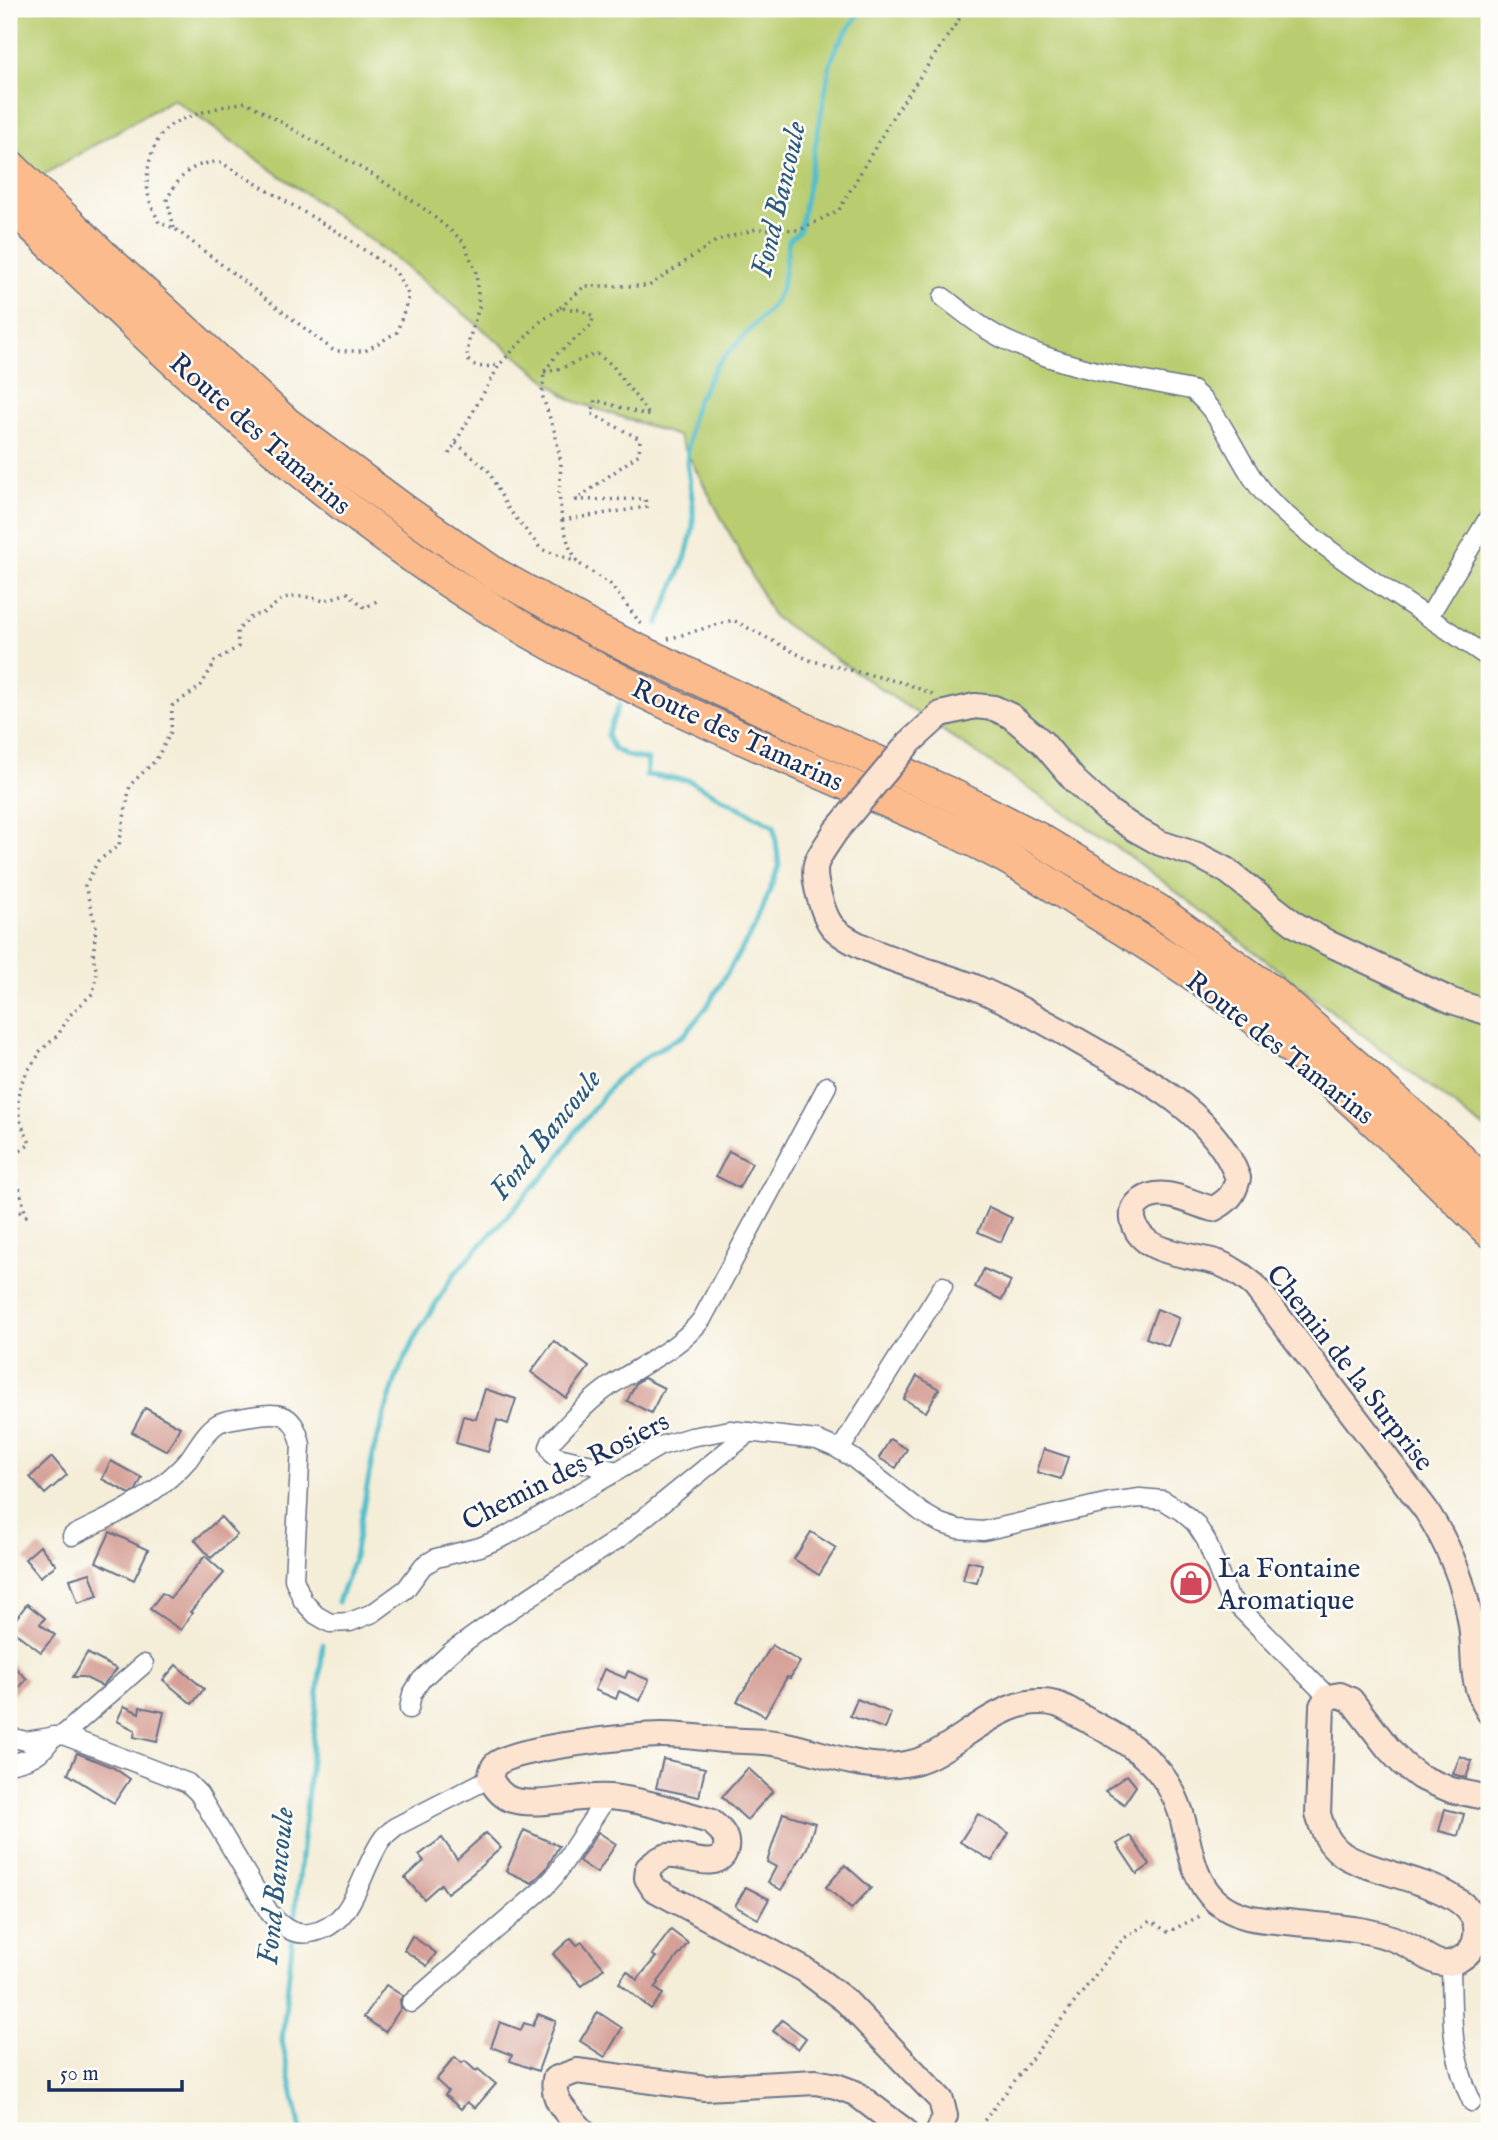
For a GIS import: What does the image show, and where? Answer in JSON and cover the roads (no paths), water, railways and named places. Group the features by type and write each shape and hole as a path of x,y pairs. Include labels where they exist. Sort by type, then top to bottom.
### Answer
{"highway":[{"name":"Route des Tamarins","path":"9,165 93,265 278,454 438,575 513,622 595,667 806,766 911,811 1008,859 1144,942 1253,1016 1391,1134 1489,1231"},
{"name":"Route des Tamarins","path":"9,203 93,265 286,423 405,512 495,574 599,632 819,736 952,795 1037,838 1157,910 1272,992 1451,1150 1489,1188"}],"main road":[{"name":"Chemin de la Surprise","path":"1489,1013 1452,1001 1328,943 1296,925 1226,870 1197,855 1160,844 1135,829 1108,811 1075,781 1042,743 1011,716 993,708 975,706 941,714 909,743 835,832 815,865 818,895 831,925 852,943 977,988 1040,1019 1153,1083 1209,1130 1223,1148 1238,1178 1235,1191 1227,1202 1213,1209 1169,1194 1156,1193 1136,1205 1132,1214 1133,1223 1141,1235 1158,1247 1172,1254 1217,1262 1238,1271 1255,1286 1426,1510 1444,1539 1459,1572 1471,1621 1472,1661 1476,1682 1489,1712"},
{"path":"949,2127 941,2100 846,2001 805,1970 654,1889 647,1878 648,1868 657,1860 668,1856 712,1861 720,1857 726,1849 725,1837 719,1828 709,1821 642,1801 607,1797 530,1802 512,1800 497,1791 489,1778 496,1764 514,1755 539,1749 662,1735 793,1745 853,1762 892,1767 926,1758 993,1717 1028,1703 1057,1704 1122,1738 1149,1757 1167,1782 1180,1810 1195,1869 1213,1899 1248,1919 1384,1935 1403,1942 1439,1963 1451,1963 1464,1957 1475,1940 1476,1927 1472,1916 1461,1903 1446,1892 1359,1864 1330,1844 1322,1830 1318,1814 1322,1706 1328,1697 1340,1695 1351,1700 1388,1748 1420,1777 1451,1790 1489,1798"},
{"path":"583,2131 557,2101 553,2089 555,2079 577,2071 705,2088 816,2082 855,2093 905,2131"}],"street":[{"path":"943,297 985,328 1010,342 1080,367 1192,390 1212,411 1243,466 1270,500 1352,568 1429,616 1483,654 1489,655"},
{"path":"1429,616 1489,517"},
{"path":"617,1471 554,1457 549,1447 578,1413 608,1387 692,1333 702,1320 827,1086"},
{"path":"841,1450 943,1286"},
{"name":"Chemin des Rosiers","path":"72,1536 156,1489 187,1462 221,1422 268,1414 283,1415 292,1420 301,1445 294,1579 303,1601 316,1615 330,1623 350,1622 373,1613 406,1590 423,1566 436,1558 480,1547 506,1536 660,1446 730,1430 817,1440 841,1450 921,1513 958,1529 983,1531 1110,1502 1140,1498 1163,1500 1181,1511 1200,1531 1228,1596 1328,1697"},
{"path":"409,1709 412,1694 421,1680 452,1651 618,1539 750,1432"},
{"path":"9,1764 37,1755 144,1664"},
{"path":"9,1737 26,1741 58,1736 188,1783 199,1794 269,1912 279,1924 306,1934 321,1931 346,1911 383,1838 395,1827 489,1778"},
{"path":"411,2003 544,1888 555,1876 607,1797"},
{"path":"1451,1963 1453,2033 1457,2062 1472,2102"}],"waterway":[{"name":"Fond Bancoule","path":"658,624 686,556 693,528 687,462 690,427 696,403 716,366 773,305 782,287 789,240 800,230 830,65 837,46 862,9"},
{"name":"Fond Bancoule","path":"338,1602 353,1562 374,1449 397,1375 418,1332 455,1273 553,1166 575,1132 616,1080 650,1054 684,1035 706,1008 758,922 779,865 774,826 688,780 646,775 648,760 628,756 614,749 607,735 619,705"},
{"name":"Fond Bancoule","path":"301,2131 282,2041 323,1644"}],"place":[{"name":"La Fontaine Aromatique","path":"1191,1583"}]}
